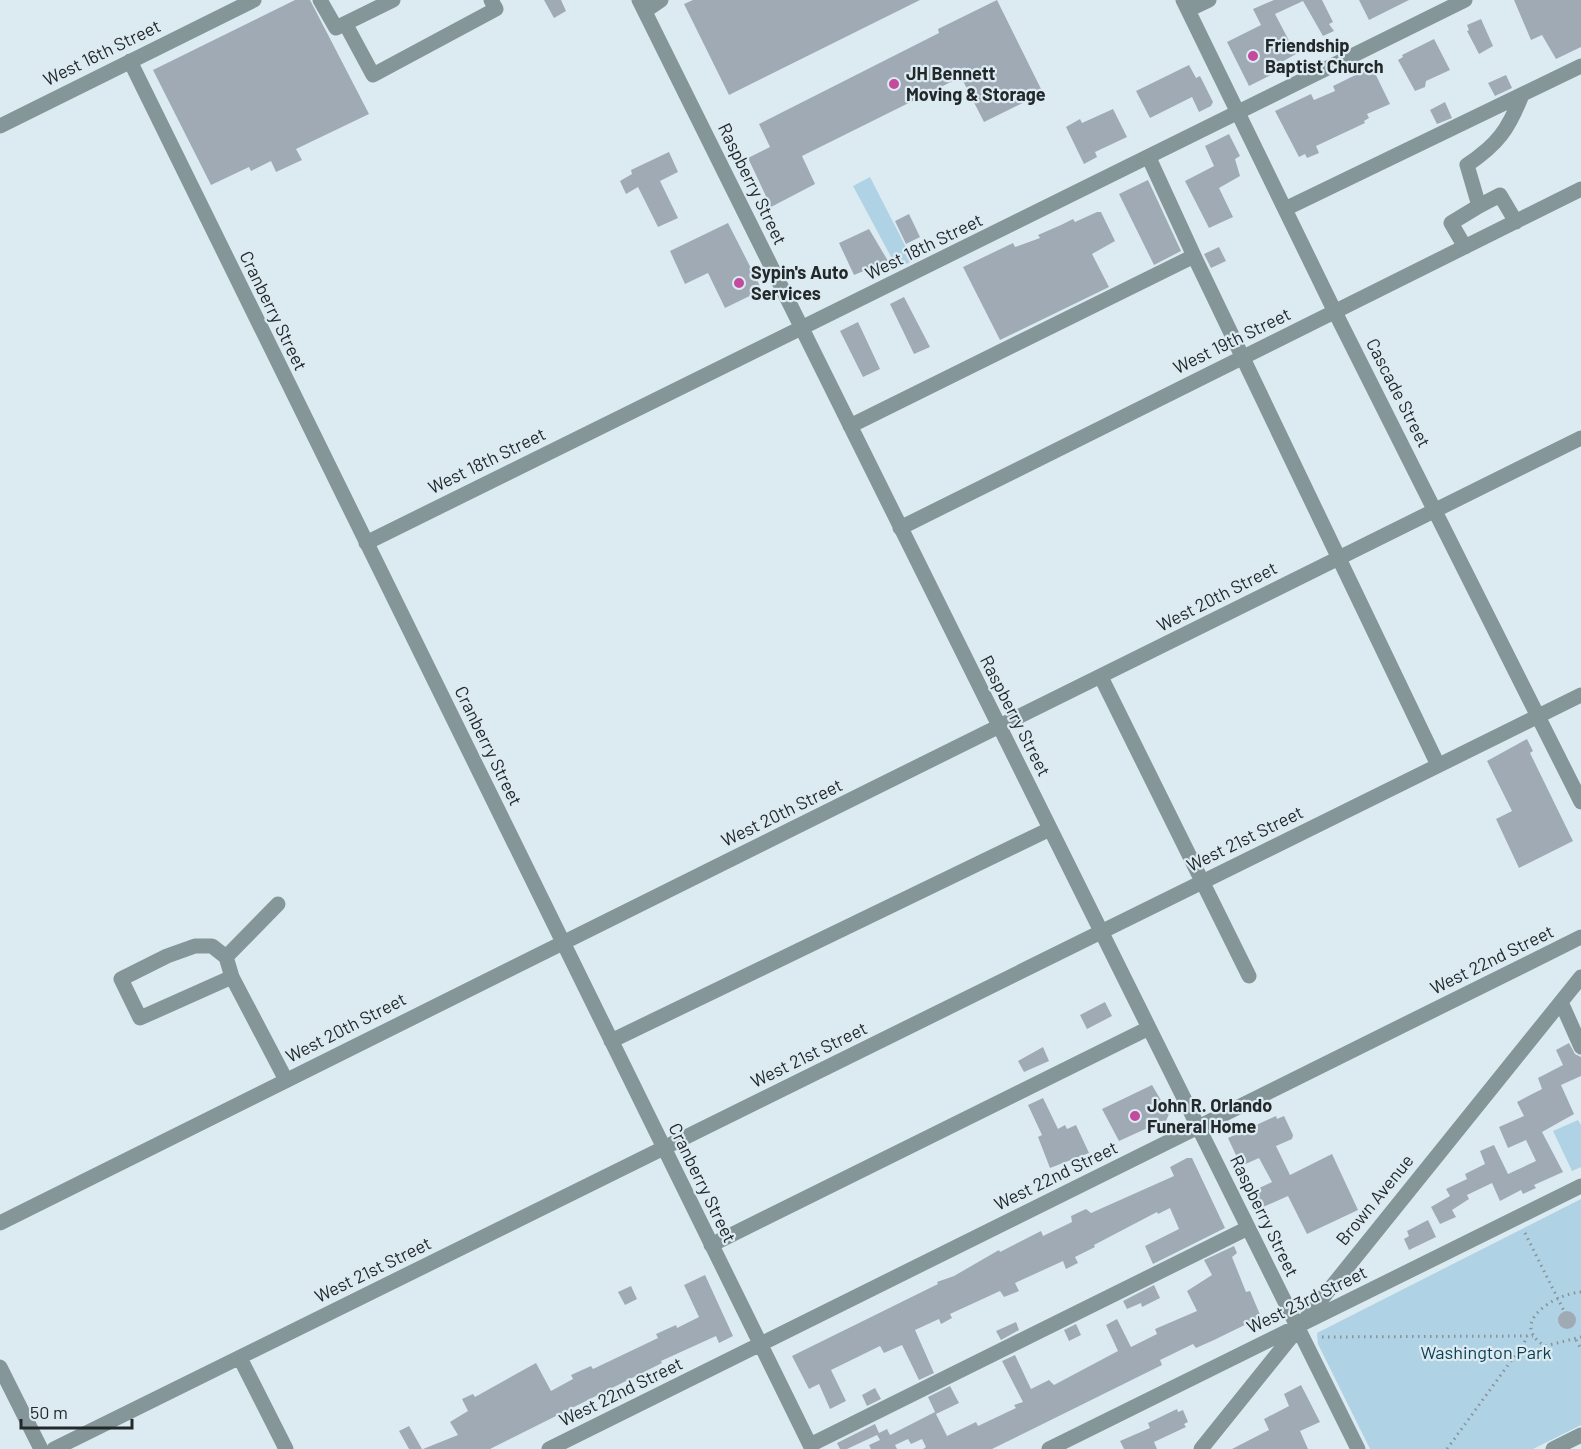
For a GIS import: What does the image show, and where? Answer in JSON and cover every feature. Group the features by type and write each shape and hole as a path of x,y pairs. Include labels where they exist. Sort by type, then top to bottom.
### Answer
{"street":[{"name":"West 16th Street","path":"0,126 255,0"},
{"path":"320,0 336,28 393,0"},
{"path":"346,24 373,75 496,9 491,0"},
{"path":"642,6 661,0"},
{"path":"1186,5 1209,0"},
{"name":"West 18th Street","path":"366,543 1465,0"},
{"name":"Cascade Street","path":"1186,5 1287,208 1335,312 1581,802"},
{"name":"Raspberry Street","path":"642,6 1358,1449"},
{"name":"Cranberry Street","path":"130,61 811,1447"},
{"path":"1287,208 1581,66"},
{"path":"1479,206 1467,165 1493,146 1511,124 1522,95"},
{"path":"1149,158 1242,358 1438,765"},
{"name":"West 19th Street","path":"900,528 1581,189"},
{"path":"1465,247 1451,223 1500,195 1516,222"},
{"path":"850,426 1194,256"},
{"name":"West 20th Street","path":"0,1223 561,942 1000,728 1581,438"},
{"path":"1101,677 1249,976"},
{"name":"West 21st Street","path":"54,1449 1581,695"},
{"path":"611,1041 1050,829"},
{"path":"226,957 278,904"},
{"name":"West 22nd Street","path":"549,1449 1581,938"},
{"path":"232,977 140,1018 121,979 166,956 195,946 212,946 226,957 232,977 286,1080"},
{"name":"Brown Avenue","path":"1201,1449 1581,977"},
{"path":"1561,1002 1581,1047"},
{"path":"711,1245 1149,1028"},
{"name":"West 23rd Street","path":"1049,1449 1581,1186"},
{"path":"811,1447 1248,1228"},
{"path":"240,1358 286,1449"},
{"path":"0,1367 41,1449"},
{"path":"1553,1449 1581,1435"}],"path":[{"path":"1525,1233 1564,1311"},
{"path":"1533,1336 1533,1318 1540,1309 1557,1298 1581,1292"},
{"path":"1446,1449 1527,1336"},
{"path":"1322,1337 1533,1336 1545,1346 1581,1337"},
{"path":"1576,1340 1581,1349"}],"green space":[{"path":"870,177 913,261 897,268 853,186"},
{"path":"1578,1120 1581,1125 1581,1167 1572,1171 1553,1131"},
{"name":"Washington Park","path":"1581,1199 1581,1425 1533,1449 1370,1449 1318,1344 1317,1333"}],"building":[{"path":"295,0 310,0 369,114 296,149 302,160 276,172 271,161 251,171 249,167 211,185 153,70"},
{"path":"544,0 561,0 566,11 554,18"},
{"path":"693,0 920,0 729,95 684,4"},
{"path":"997,0 1043,93 984,122 961,77 802,156 815,184 771,207 748,158 770,147 759,124 939,33 938,29"},
{"path":"1274,0 1322,0 1333,22 1329,24 1334,31 1323,36 1303,1 1275,14 1296,54 1278,64 1281,70 1249,86 1227,42 1261,25 1253,9"},
{"path":"1359,0 1409,0 1369,20"},
{"path":"1514,0 1581,0 1581,47 1556,59 1542,35 1531,40"},
{"path":"1481,19 1493,46 1479,54 1467,31 1469,30 1467,25"},
{"path":"1434,39 1450,70 1426,81 1425,87 1415,91 1398,60 1403,57 1402,55"},
{"path":"1189,65 1196,78 1200,76 1213,102 1211,106 1199,112 1192,97 1150,118 1136,91"},
{"path":"1372,67 1390,104 1367,114 1369,118 1364,121 1365,123 1316,146 1319,153 1307,158 1305,154 1299,157 1275,111 1311,94 1314,100 1335,91 1333,86"},
{"path":"1506,75 1512,88 1495,96 1488,83"},
{"path":"1445,102 1452,118 1437,124 1430,110"},
{"path":"1113,109 1127,137 1095,152 1097,157 1084,164 1066,127 1080,119 1082,123"},
{"path":"1229,134 1240,156 1235,159 1240,176 1219,188 1233,217 1209,228 1185,181 1214,166 1205,146"},
{"path":"669,152 678,172 660,181 678,218 658,227 638,187 626,194 620,181 632,174 631,170"},
{"path":"1148,180 1181,251 1154,265 1119,194"},
{"path":"1101,212 1115,241 1092,254 1109,287 1000,340 963,267 1013,243 1015,247 1040,238 1038,235 1073,219 1075,222"},
{"path":"909,214 920,237 906,244 895,221"},
{"path":"728,223 762,290 725,308 708,273 685,284 670,251"},
{"path":"869,229 888,261 854,275 839,243"},
{"path":"1219,247 1226,261 1211,268 1204,254"},
{"path":"904,297 930,347 914,354 890,304"},
{"path":"858,322 880,369 863,377 840,331"},
{"path":"1527,739 1533,751 1530,753 1573,841 1519,868 1496,819 1512,811 1487,761"},
{"path":"1105,1002 1112,1016 1087,1029 1080,1015"},
{"path":"1569,1043 1575,1054 1581,1057 1581,1076 1561,1085 1574,1114 1542,1132 1563,1172 1534,1185 1536,1188 1523,1194 1521,1190 1500,1201 1492,1183 1467,1195 1469,1199 1452,1210 1456,1217 1440,1224 1431,1207 1450,1196 1446,1189 1467,1179 1465,1174 1485,1164 1480,1151 1494,1145 1508,1174 1536,1161 1526,1140 1508,1148 1499,1127 1524,1116 1517,1102 1542,1089 1538,1078 1563,1065 1556,1050"},
{"path":"1043,1047 1049,1061 1024,1072 1018,1061"},
{"path":"1152,1085 1169,1114 1165,1123 1152,1126 1119,1141 1102,1109"},
{"path":"1043,1098 1058,1129 1065,1125 1067,1129 1076,1125 1089,1153 1050,1168 1038,1137 1042,1135 1028,1105"},
{"path":"1276,1116 1277,1119 1284,1116 1293,1135 1292,1139 1276,1146 1290,1175 1332,1154 1358,1210 1307,1234 1288,1196 1261,1208 1253,1191 1272,1182 1259,1158 1241,1166 1228,1138"},
{"path":"1187,1158 1192,1158 1225,1228 1153,1264 1145,1246 1179,1229 1170,1208 1158,1214 1157,1212 1094,1245 1095,1247 1075,1257 1078,1263 1066,1269 1063,1261 1015,1283 1019,1291 1004,1297 1000,1291 950,1314 952,1318 941,1324 939,1319 915,1330 934,1373 919,1380 902,1345 884,1353 880,1346 831,1370 846,1401 830,1409 819,1384 809,1389 792,1356 938,1284 937,1282 954,1276 999,1250 1000,1252 1041,1231 1043,1236 1072,1222 1071,1216 1086,1209 1091,1213 1174,1176 1170,1167"},
{"path":"1428,1220 1436,1237 1409,1250 1404,1239 1409,1236 1407,1231"},
{"path":"1234,1246 1237,1253 1232,1257 1246,1292 1250,1291 1261,1317 1196,1348 1193,1344 1160,1360 1162,1365 992,1449 923,1449 926,1447 922,1439 911,1444 908,1439 895,1445 897,1449 871,1449 869,1445 880,1440 877,1435 847,1449 840,1449 837,1443 875,1424 879,1433 887,1429 890,1435 935,1412 947,1436 976,1422 978,1426 1016,1408 1014,1405 1023,1402 1002,1361 1015,1355 1031,1389 1049,1380 1054,1385 1118,1351 1106,1325 1117,1319 1131,1347 1157,1334 1155,1329 1197,1311 1187,1291 1212,1275 1204,1260"},
{"path":"705,1275 733,1336 719,1343 716,1336 661,1361 662,1363 490,1449 423,1449 458,1435 450,1422 468,1411 462,1399 473,1394 475,1397 536,1363 551,1391 573,1379 571,1375 591,1366 593,1369 658,1338 656,1334 676,1325 677,1328 699,1317 684,1285"},
{"path":"1154,1285 1160,1298 1142,1307 1141,1303 1127,1309 1123,1301"},
{"path":"631,1286 637,1299 625,1305 618,1292"},
{"path":"1567,1311 1573,1314 1576,1320 1573,1326 1567,1329 1561,1326 1558,1320 1561,1314"},
{"path":"1016,1322 1019,1330 1001,1340 996,1331"},
{"path":"1076,1324 1081,1335 1069,1341 1064,1330"},
{"path":"1301,1385 1320,1422 1300,1431 1308,1449 1232,1449 1269,1430 1264,1419 1289,1406 1284,1394"},
{"path":"950,1386 959,1403 936,1414 928,1397"},
{"path":"875,1388 881,1399 867,1406 862,1395"},
{"path":"1177,1409 1178,1412 1183,1410 1188,1422 1184,1424 1186,1427 1154,1442 1157,1449 1124,1449 1120,1441 1150,1428 1148,1423"},
{"path":"409,1426 422,1449 409,1449 399,1431"}],"place":[{"name":"Friendship Baptist Church","path":"1253,56"},
{"name":"JH Bennett Moving & Storage","path":"894,84"},
{"name":"Sypin's Auto Services","path":"739,283"},
{"name":"John R. Orlando Funeral Home","path":"1135,1116"}]}
